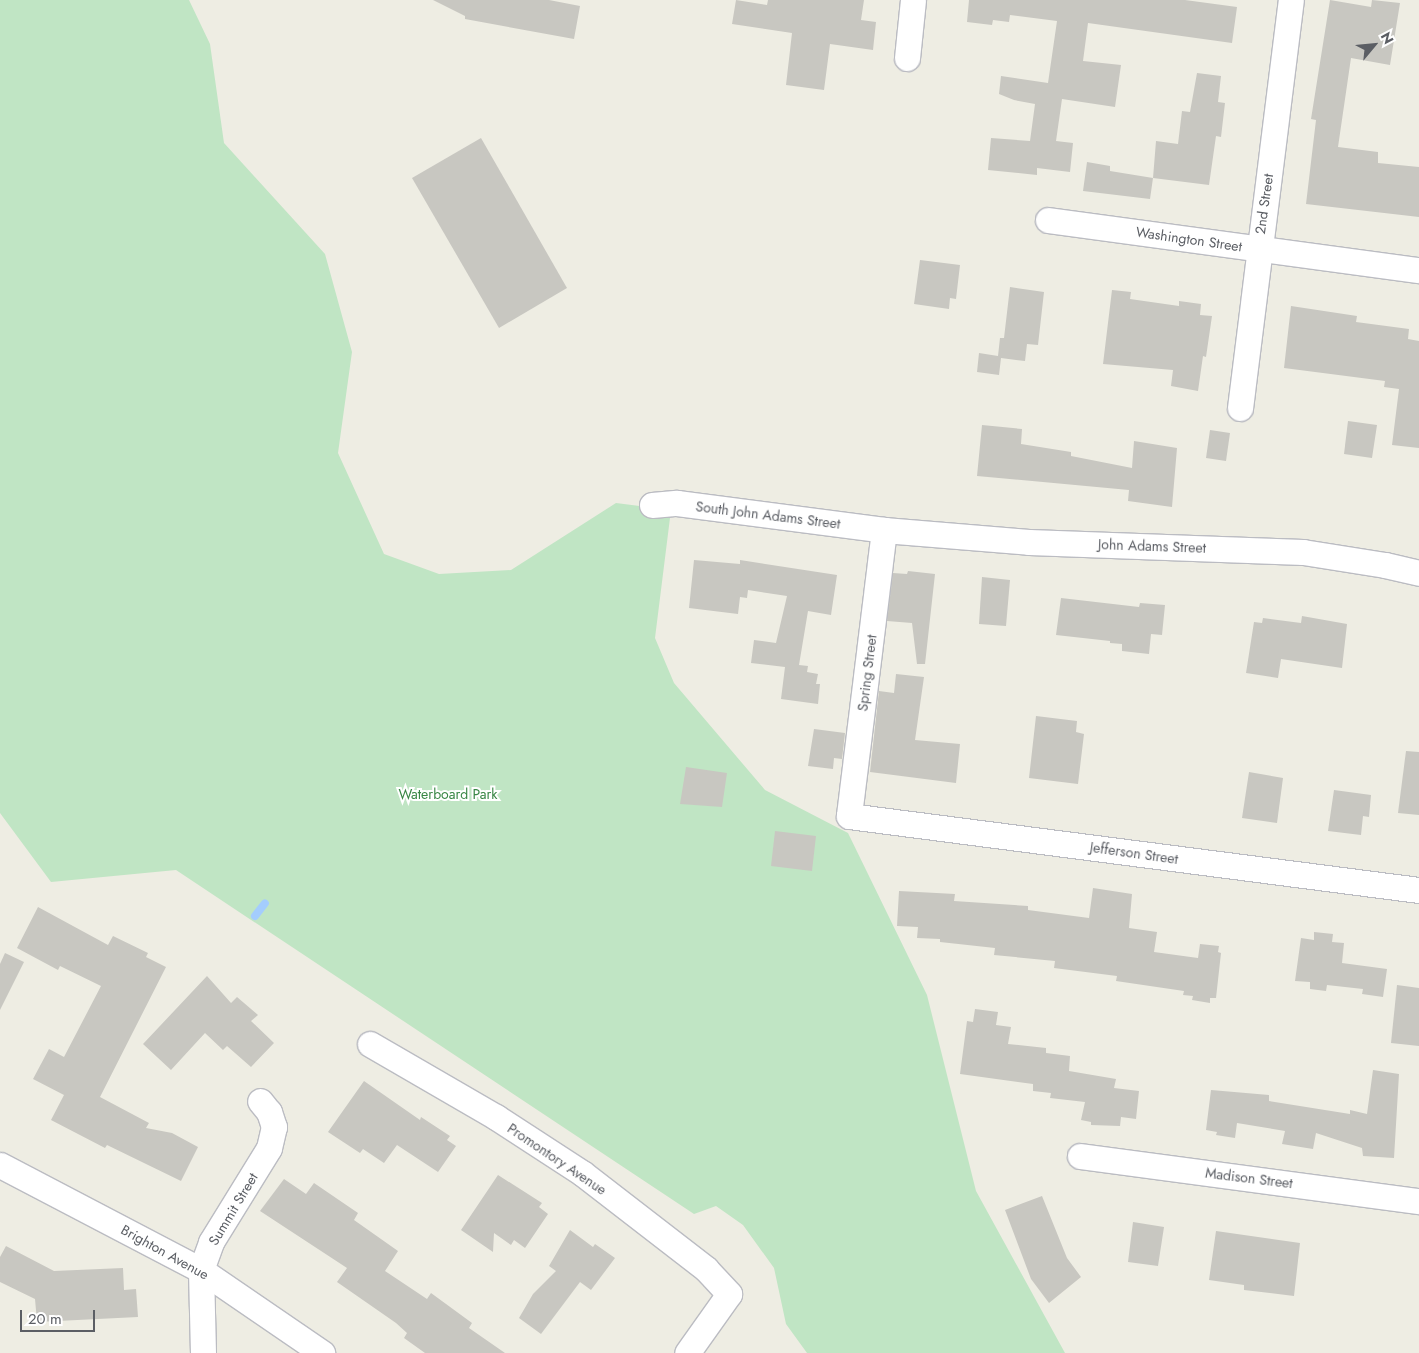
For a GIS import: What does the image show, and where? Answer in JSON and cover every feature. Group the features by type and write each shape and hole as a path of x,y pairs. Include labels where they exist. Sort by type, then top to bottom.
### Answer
{"street":[{"path":"907,58 913,0"},
{"name":"2nd Street","path":"1240,408 1258,248 1291,0"},
{"name":"Washington Street","path":"1048,220 1419,270"},
{"name":"South John Adams Street","path":"652,505 677,503 884,530"},
{"name":"John Adams Street","path":"884,530 1029,542 1304,552 1385,565 1419,574"},
{"name":"Spring Street","path":"850,816 884,530"},
{"name":"Jefferson Street","path":"850,816 1419,890"},
{"name":"Promontory Avenue","path":"370,1044 496,1117 582,1173 706,1270 729,1294 687,1353"},
{"name":"Summit Street","path":"203,1353 201,1270 211,1242 269,1148 274,1127 269,1112 260,1101"},
{"name":"Madison Street","path":"1080,1156 1419,1201"},
{"name":"Brighton Avenue","path":"0,1165 201,1270 322,1353"}],"green space":[{"name":"Waterboard Park","path":"0,0 189,0 210,44 224,143 325,254 352,352 338,453 384,554 439,574 511,570 616,503 671,510 655,638 674,683 765,790 848,833 927,995 976,1191 1065,1353 807,1353 786,1324 774,1268 743,1225 716,1206 694,1214 176,870 51,882 0,813"}],"building":[{"path":"433,0 549,0 580,6 574,39 465,19 465,16"},
{"path":"736,0 767,5 768,0 864,0 861,20 876,22 873,50 830,44 824,90 786,85 792,33 732,24"},
{"path":"969,0 1185,0 1237,7 1232,43 1088,23 1083,61 1121,65 1115,107 1062,99 1056,141 1073,143 1070,172 1037,168 1037,175 988,170 991,138 1030,141 1035,104 1014,100 999,94 1001,76 1048,83 1057,21 1010,15 1009,22 993,20 992,25 967,22"},
{"path":"1330,0 1371,7 1372,0 1400,3 1390,65 1351,58 1338,147 1378,152 1378,163 1419,167 1419,217 1306,204 1316,120 1311,119"},
{"path":"1197,73 1221,76 1218,102 1225,103 1221,137 1216,136 1209,185 1153,178 1156,141 1178,144 1182,111 1190,112"},
{"path":"481,138 567,288 499,328 412,178"},
{"path":"1087,162 1110,166 1110,171 1153,178 1150,199 1083,191"},
{"path":"920,260 960,265 956,299 950,298 949,309 914,304"},
{"path":"1010,287 1044,292 1038,345 1027,344 1025,361 1001,358 999,375 977,372 979,353 998,356 1000,338 1004,338"},
{"path":"1112,290 1131,292 1130,299 1179,306 1179,301 1201,304 1200,315 1212,316 1206,357 1203,356 1198,391 1171,386 1173,370 1103,364"},
{"path":"1291,306 1357,316 1356,322 1409,329 1408,339 1419,341 1419,448 1392,445 1399,389 1384,387 1385,381 1284,368"},
{"path":"1348,421 1377,425 1372,458 1344,454"},
{"path":"982,425 1022,429 1021,444 1071,452 1071,456 1132,468 1134,441 1177,448 1172,507 1128,501 1129,490 977,476"},
{"path":"1210,430 1230,433 1226,461 1206,458"},
{"path":"694,560 740,564 740,560 837,575 831,615 808,611 799,665 808,666 807,672 818,674 816,684 820,684 818,704 781,699 785,667 751,663 754,640 776,643 787,596 748,590 747,598 740,597 738,614 689,608"},
{"path":"908,571 935,574 925,664 917,664 912,623 887,621 893,573 907,574"},
{"path":"982,577 1010,580 1006,626 979,624"},
{"path":"1061,598 1139,607 1140,603 1165,605 1162,635 1151,634 1149,654 1122,651 1122,644 1110,643 1110,641 1056,635"},
{"path":"1302,616 1347,624 1342,668 1281,659 1278,678 1246,673 1254,622 1262,623 1263,618 1301,623"},
{"path":"896,674 924,677 915,740 960,744 956,783 870,772 879,691 894,693"},
{"path":"1036,716 1077,721 1076,732 1084,734 1078,784 1029,778"},
{"path":"814,729 845,733 842,759 834,758 833,769 808,766"},
{"path":"1406,751 1419,752 1419,815 1398,813"},
{"path":"686,767 727,773 722,807 680,804"},
{"path":"1249,772 1283,778 1277,823 1242,818"},
{"path":"1334,790 1371,795 1369,817 1363,816 1361,835 1328,831"},
{"path":"775,831 816,836 812,871 771,866"},
{"path":"1093,888 1132,894 1129,928 1157,932 1154,952 1198,958 1200,944 1219,946 1218,952 1221,953 1216,998 1210,998 1210,1003 1192,1000 1193,996 1183,995 1184,991 1116,981 1117,976 1054,968 1055,961 994,955 995,948 940,942 940,939 917,938 918,927 897,926 899,891 955,894 954,901 1028,906 1028,910 1089,918"},
{"path":"38,907 108,945 113,936 148,953 146,957 166,967 100,1097 149,1123 146,1128 172,1133 198,1147 181,1181 107,1145 105,1148 51,1120 64,1095 33,1079 49,1049 64,1057 101,986 60,966 58,970 17,948"},
{"path":"1314,932 1333,934 1332,942 1344,943 1342,963 1387,969 1383,997 1362,994 1363,989 1327,985 1326,991 1310,989 1310,982 1295,981 1301,938 1314,940"},
{"path":"5,953 24,962 0,1010 0,964"},
{"path":"207,976 231,1003 237,997 258,1015 251,1021 274,1043 251,1067 227,1046 223,1050 205,1033 171,1070 143,1044"},
{"path":"1397,985 1419,988 1419,1046 1391,1043"},
{"path":"975,1009 998,1012 996,1025 1011,1027 1008,1044 1046,1048 1046,1053 1070,1056 1069,1071 1116,1079 1114,1088 1139,1091 1136,1119 1121,1117 1120,1126 1091,1125 1091,1122 1081,1120 1085,1102 1050,1098 1051,1093 1033,1091 1033,1084 960,1074 967,1021 973,1022"},
{"path":"1373,1070 1399,1074 1394,1158 1363,1156 1362,1148 1316,1133 1313,1149 1282,1144 1285,1131 1237,1123 1235,1138 1216,1135 1217,1132 1206,1130 1211,1090 1269,1095 1269,1101 1350,1114 1350,1110 1367,1114"},
{"path":"364,1081 420,1120 421,1117 450,1136 447,1140 456,1146 438,1172 397,1145 384,1163 363,1149 360,1153 328,1132"},
{"path":"498,1175 542,1203 539,1207 548,1214 525,1248 514,1240 511,1245 494,1233 493,1252 461,1230"},
{"path":"284,1179 306,1194 314,1183 358,1213 354,1220 398,1251 385,1271 427,1299 431,1293 472,1323 469,1328 505,1353 425,1353 404,1338 407,1333 396,1323 337,1282 347,1268 260,1211"},
{"path":"1042,1196 1067,1258 1081,1277 1049,1303 1031,1279 1005,1210"},
{"path":"1133,1222 1164,1227 1158,1266 1128,1262"},
{"path":"570,1230 593,1247 595,1244 615,1258 591,1290 580,1282 541,1334 519,1318 533,1294 556,1271 549,1266"},
{"path":"1216,1231 1300,1243 1294,1296 1244,1290 1244,1285 1209,1280"},
{"path":"6,1246 54,1271 123,1268 124,1290 136,1289 138,1317 37,1322 35,1299 0,1282 0,1257"}],"waterway":[{"path":"255,916 265,903"}]}
